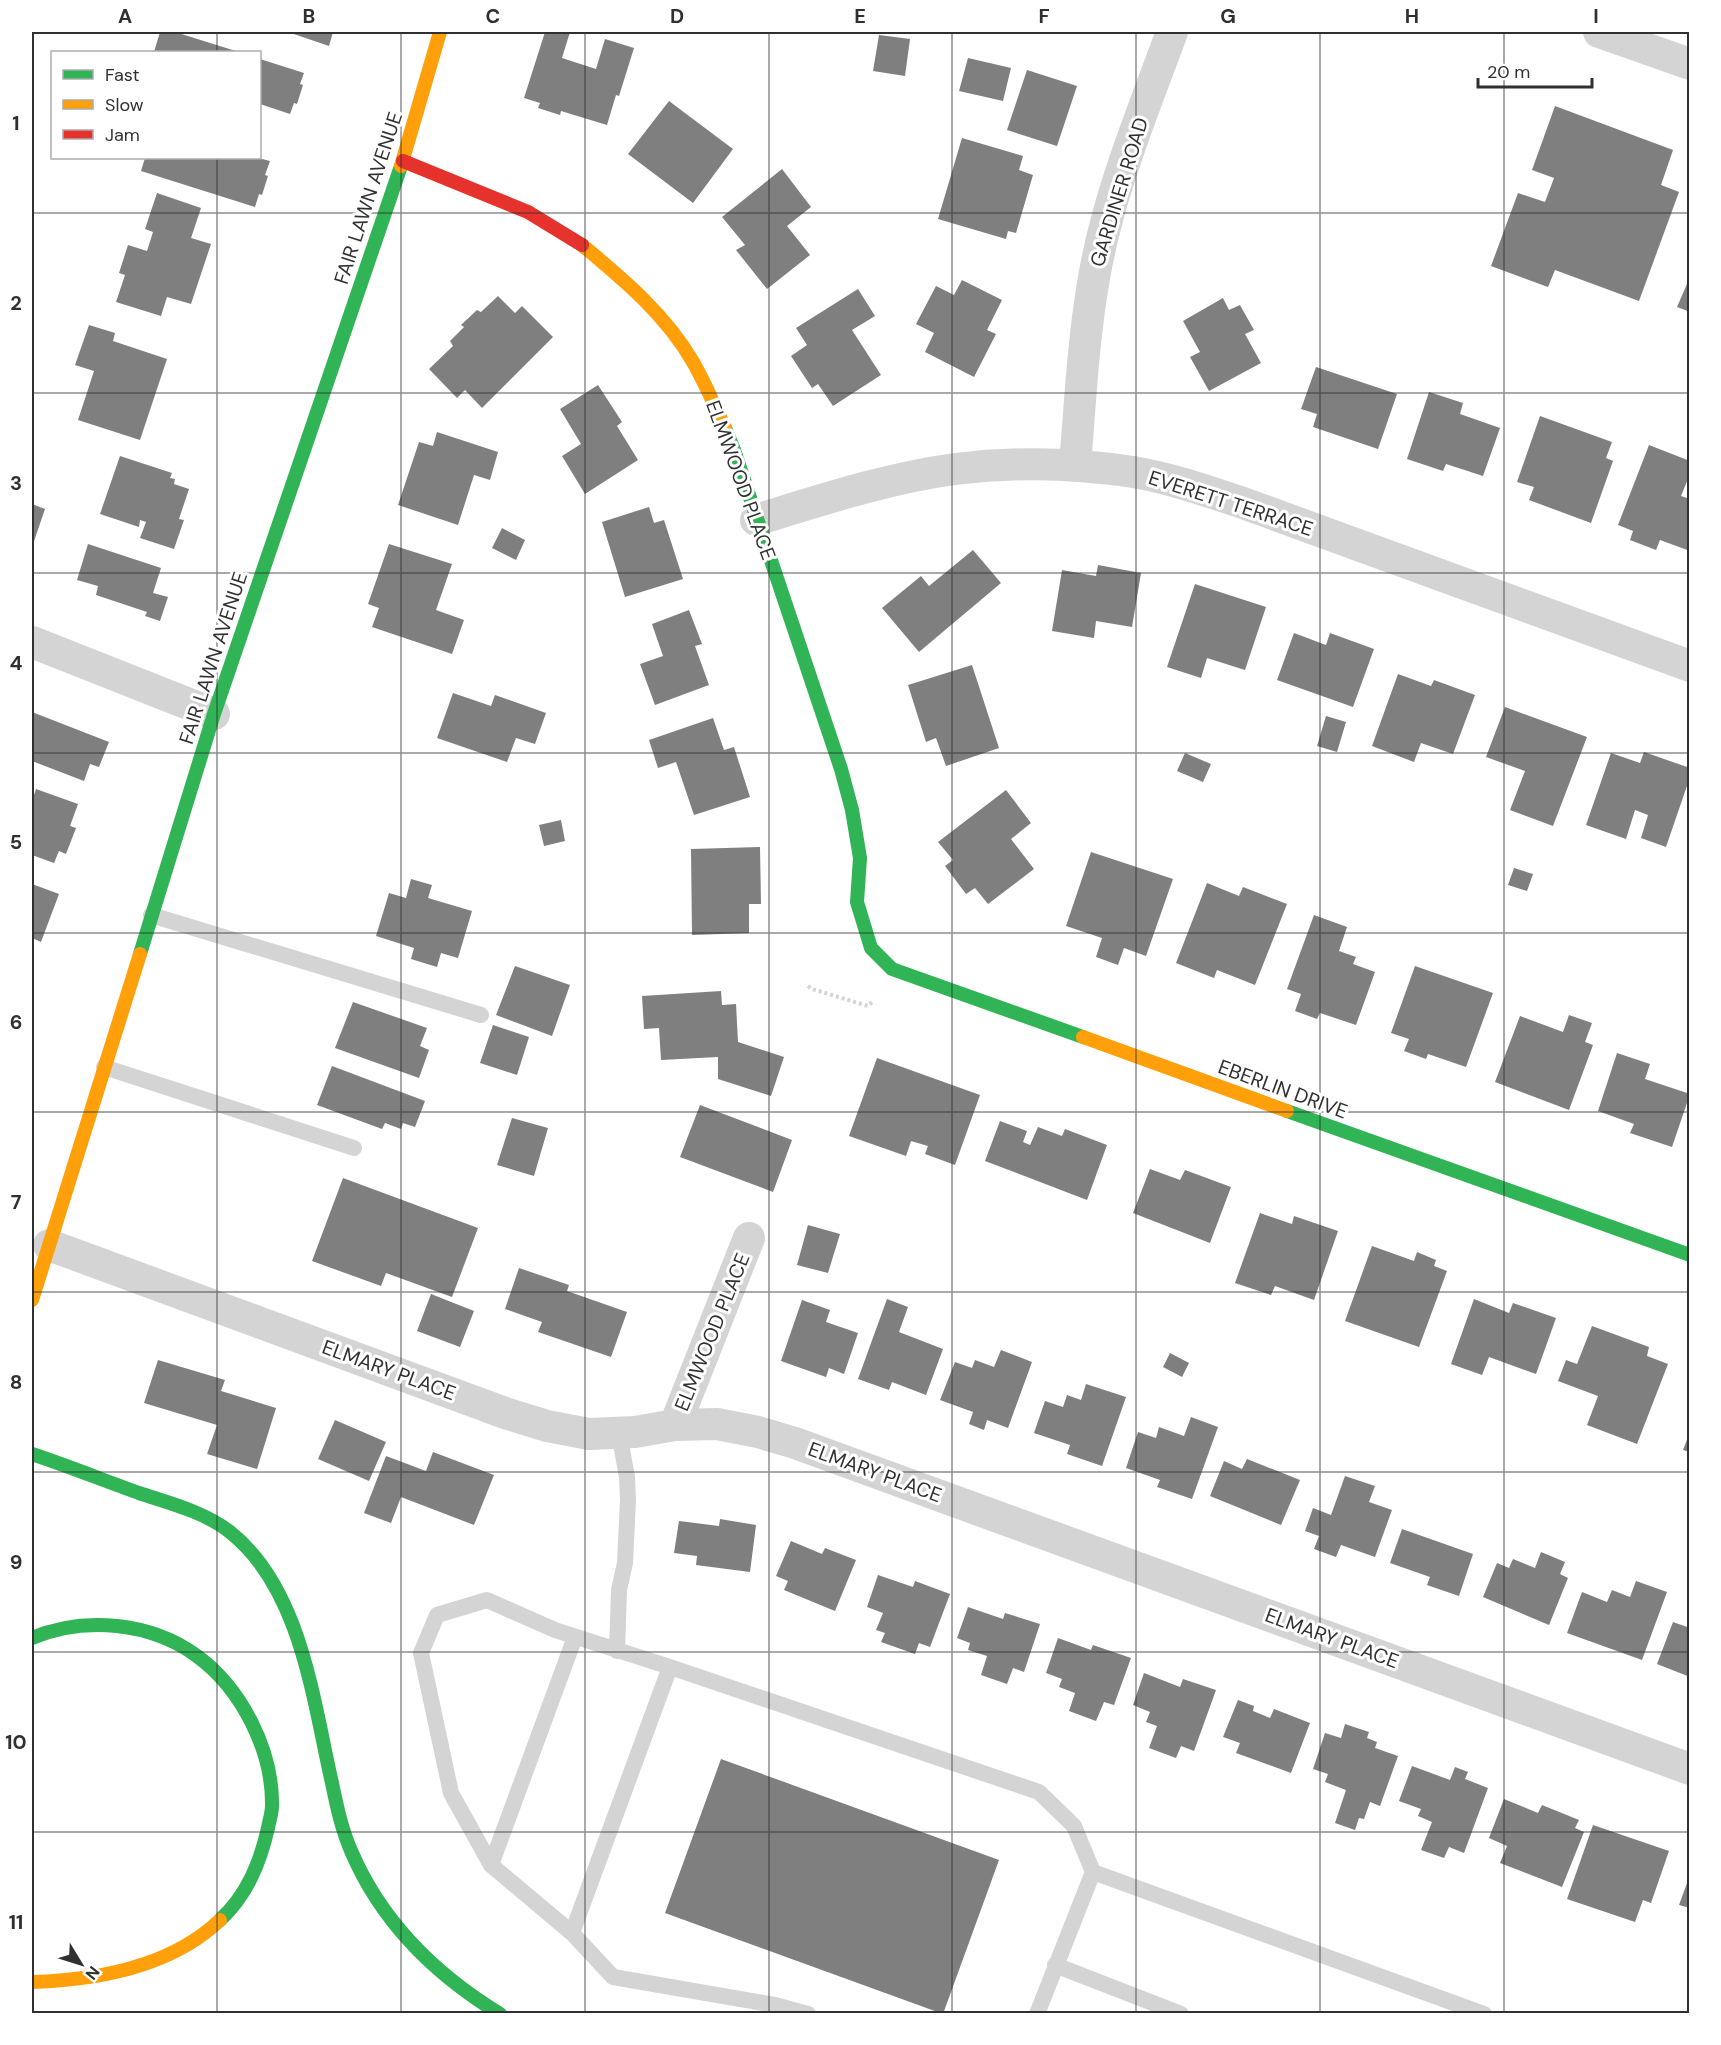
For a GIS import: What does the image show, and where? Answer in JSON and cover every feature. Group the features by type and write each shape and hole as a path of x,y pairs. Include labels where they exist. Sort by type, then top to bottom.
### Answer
{"main road":[{"name":"FAIR LAWN AVENUE","path":"32,1300 214,714 403,161 440,32"},
{"name":"ELMWOOD PLACE","path":"403,161 528,212 577,240 623,279 660,317 692,360 714,402 734,450 841,769 860,858 857,902 870,948"},
{"name":"EBERLIN DRIVE","path":"870,948 892,969 1689,1255"},
{"path":"32,1454 191,1512 229,1531 261,1561 284,1597 297,1635 339,1811 352,1852 371,1889 393,1923 421,1953 453,1982 500,2013"},
{"path":"32,1638 44,1632 87,1624 130,1628 169,1640 203,1659 233,1690 254,1725 266,1763 272,1806 264,1850 244,1893 215,1926 180,1949 137,1967 92,1978 32,1982"}],"street":[{"name":"GARDINER ROAD","path":"1075,465 1093,283 1106,224 1121,171 1172,32"},
{"path":"1599,32 1689,64"},
{"name":"EVERETT TERRACE","path":"756,520 885,483 955,469 1075,465 1134,472 1190,486 1242,503 1689,666"},
{"path":"32,642 214,714"},
{"name":"ELMWOOD PLACE","path":"675,1425 749,1238"},
{"name":"ELMARY PLACE","path":"49,1245 505,1413 547,1426 589,1434 635,1432 675,1425 717,1424 758,1432 795,1443 1689,1769"}],"lane":[{"path":"152,915 481,1015"},
{"path":"104,1067 354,1148"},
{"path":"617,1651 619,1590 625,1563 628,1500 627,1477 619,1433"},
{"path":"808,2013 775,2005 613,1977 572,1933 491,1865 451,1793 421,1653 437,1615 487,1600 575,1637 1039,1792 1074,1826 1093,1872 1037,2013"},
{"path":"491,1865 575,1637"},
{"path":"572,1933 669,1667"},
{"path":"1093,1872 1484,2013"},
{"path":"1055,1965 1181,2013"}],"path":[{"path":"808,986 868,1006 874,1000"}],"building":[{"path":"160,32 175,32 236,51 154,51"},
{"path":"288,32 333,32 329,46"},
{"path":"545,32 570,32 562,58 596,69 605,39 634,48 607,125 561,111 560,115 538,108 540,103 524,98"},
{"path":"879,35 910,39 905,76 873,71"},
{"path":"968,58 1011,68 1003,101 959,91"},
{"path":"261,59 304,73 297,104 294,103 290,114 261,104"},
{"path":"1027,70 1077,86 1057,146 1007,130"},
{"path":"669,101 733,149 693,203 628,154"},
{"path":"1555,106 1673,150 1661,185 1679,192 1639,301 1555,270 1548,287 1491,266 1518,193 1545,202 1554,178 1532,170"},
{"path":"962,138 1023,156 1019,170 1033,175 1016,233 1008,231 1006,239 938,219"},
{"path":"145,159 261,159 270,161 262,195 259,194 255,207 141,171"},
{"path":"782,169 811,207 787,226 810,255 767,289 736,250 745,245 722,217"},
{"path":"157,193 201,208 191,238 211,244 191,304 167,297 161,316 116,302 125,275 119,273 128,245 147,251 153,232 145,229"},
{"path":"1690,277 1690,312 1677,307"},
{"path":"962,280 1002,300 987,330 996,334 974,377 925,352 934,333 916,324 936,286 954,295"},
{"path":"858,289 875,316 852,330 881,375 833,406 818,384 812,388 791,356 807,345 796,328"},
{"path":"498,296 515,313 522,306 553,337 482,408 465,390 457,398 429,369 453,346 450,341 464,327 461,325 477,310 481,312"},
{"path":"1223,298 1229,310 1240,305 1254,330 1245,334 1261,363 1209,391 1190,357 1200,352 1183,321"},
{"path":"89,325 115,333 113,341 167,359 140,440 78,420 94,371 75,365"},
{"path":"1316,367 1397,394 1378,449 1313,427 1317,414 1301,409"},
{"path":"598,385 622,422 617,426 638,460 585,494 562,456 581,444 560,409"},
{"path":"1429,392 1463,403 1460,414 1500,428 1483,476 1446,464 1443,471 1407,459"},
{"path":"1540,416 1612,442 1606,458 1613,461 1591,523 1529,500 1534,487 1517,482"},
{"path":"437,432 498,452 490,480 474,475 458,525 398,505 419,442 433,446"},
{"path":"1649,445 1690,461 1690,474 1681,496 1690,499 1690,551 1660,540 1656,550 1630,540 1633,531 1618,525"},
{"path":"120,456 172,473 170,478 175,479 174,484 189,489 179,519 184,520 174,549 140,538 146,522 140,520 139,527 100,514"},
{"path":"32,504 45,509 32,547"},
{"path":"649,507 654,523 664,520 683,579 625,597 602,522"},
{"path":"502,528 525,540 516,560 492,548"},
{"path":"88,544 161,568 153,593 168,597 160,621 145,616 147,612 96,595 98,586 77,580"},
{"path":"389,544 452,564 436,610 464,620 452,654 372,627 379,608 368,604"},
{"path":"973,550 1001,583 919,652 882,608 921,576 929,586"},
{"path":"1098,565 1141,573 1132,627 1096,621 1094,638 1052,631 1062,570 1096,576"},
{"path":"1195,584 1266,607 1245,670 1207,658 1201,678 1167,667"},
{"path":"689,610 702,644 695,646 709,685 655,705 640,664 663,656 652,624"},
{"path":"1294,633 1326,645 1330,633 1374,649 1353,707 1277,680"},
{"path":"972,665 999,748 946,766 936,738 926,742 908,685"},
{"path":"1398,674 1431,686 1434,680 1475,695 1453,754 1421,743 1414,762 1372,746"},
{"path":"453,693 491,706 495,695 546,713 535,744 516,738 507,762 437,738"},
{"path":"1505,707 1587,737 1553,826 1510,810 1525,771 1486,757"},
{"path":"32,712 109,742 99,767 90,764 84,781 32,761"},
{"path":"1326,716 1346,722 1337,752 1317,746"},
{"path":"713,718 724,750 734,747 750,797 694,815 676,762 658,768 649,740"},
{"path":"1644,752 1690,768 1690,777 1666,847 1641,838 1648,815 1635,810 1626,839 1586,825 1611,753 1640,763"},
{"path":"1185,753 1211,764 1203,782 1177,771"},
{"path":"36,789 78,804 70,826 76,828 66,854 59,851 54,863 32,855 32,801"},
{"path":"1006,790 1031,823 1011,839 1034,869 988,904 975,888 966,894 945,866 953,860 938,842"},
{"path":"561,820 565,841 544,846 539,825"},
{"path":"760,847 761,904 749,904 749,933 692,935 691,849"},
{"path":"1091,852 1173,879 1146,956 1124,948 1118,965 1096,957 1102,938 1066,926"},
{"path":"1514,868 1533,874 1527,891 1508,885"},
{"path":"411,879 432,885 428,898 472,911 458,958 441,953 437,967 411,959 414,948 376,936 389,893 406,898"},
{"path":"1207,883 1239,896 1243,887 1287,904 1255,985 1217,970 1214,978 1176,963"},
{"path":"32,884 59,894 41,942 32,938"},
{"path":"1314,915 1347,927 1339,951 1356,957 1353,964 1375,972 1356,1025 1320,1013 1317,1019 1295,1011 1301,994 1287,989"},
{"path":"515,966 570,985 552,1036 496,1015"},
{"path":"1415,966 1493,993 1466,1067 1428,1054 1426,1059 1404,1051 1409,1039 1391,1033"},
{"path":"721,991 722,1005 736,1004 738,1042 784,1057 771,1096 718,1079 718,1057 661,1060 659,1028 644,1029 642,996"},
{"path":"353,1002 427,1028 420,1046 429,1050 419,1078 335,1048"},
{"path":"1569,1015 1592,1023 1585,1042 1593,1045 1569,1110 1495,1082 1520,1016 1563,1032"},
{"path":"493,1025 529,1037 517,1075 480,1063"},
{"path":"1617,1053 1650,1064 1645,1079 1690,1094 1672,1147 1630,1133 1634,1124 1598,1111"},
{"path":"877,1058 980,1095 955,1165 925,1154 928,1146 911,1141 906,1156 849,1136"},
{"path":"332,1066 425,1101 415,1127 403,1123 401,1129 385,1123 382,1129 317,1105"},
{"path":"700,1105 792,1140 773,1192 680,1157"},
{"path":"512,1118 548,1128 534,1176 497,1165"},
{"path":"1000,1121 1027,1131 1023,1142 1030,1145 1038,1127 1062,1136 1065,1129 1107,1145 1087,1200 985,1161"},
{"path":"1150,1169 1180,1180 1185,1170 1231,1187 1210,1243 1133,1213"},
{"path":"343,1178 478,1228 452,1297 386,1273 381,1286 312,1261"},
{"path":"1260,1213 1292,1224 1294,1216 1338,1231 1314,1300 1275,1286 1271,1295 1235,1283"},
{"path":"808,1225 840,1234 828,1273 797,1265"},
{"path":"1372,1246 1414,1261 1417,1252 1436,1260 1434,1266 1447,1271 1419,1347 1345,1321"},
{"path":"519,1268 569,1285 567,1291 627,1312 611,1357 538,1332 542,1322 505,1309"},
{"path":"431,1294 474,1311 460,1347 417,1331"},
{"path":"887,1299 908,1307 899,1332 943,1349 926,1395 892,1382 889,1390 858,1379"},
{"path":"1474,1299 1509,1313 1513,1303 1556,1318 1536,1374 1489,1357 1482,1375 1451,1364"},
{"path":"802,1300 830,1310 826,1322 858,1333 844,1374 829,1368 826,1377 781,1361"},
{"path":"1592,1326 1649,1347 1647,1356 1668,1364 1637,1444 1587,1425 1598,1396 1558,1381 1566,1360 1577,1364"},
{"path":"1001,1350 1032,1362 1008,1428 987,1420 984,1430 969,1424 973,1412 940,1400 955,1362 972,1368 975,1360 994,1367"},
{"path":"1170,1353 1189,1363 1182,1377 1163,1367"},
{"path":"158,1360 225,1380 221,1391 276,1408 257,1469 207,1454 217,1425 144,1403"},
{"path":"1086,1384 1126,1397 1102,1466 1067,1454 1070,1445 1034,1433 1045,1401 1063,1407 1067,1395 1081,1400"},
{"path":"1191,1417 1218,1427 1192,1499 1157,1487 1160,1480 1126,1468 1138,1432 1156,1438 1159,1427 1184,1436"},
{"path":"335,1420 386,1442 369,1481 318,1459"},
{"path":"1690,1432 1690,1452 1683,1450"},
{"path":"433,1452 494,1475 474,1525 401,1497 391,1523 364,1513 386,1456 426,1471"},
{"path":"1247,1459 1300,1480 1281,1525 1210,1496 1224,1461 1242,1469"},
{"path":"1345,1476 1375,1486 1369,1502 1392,1510 1375,1557 1341,1545 1336,1557 1314,1549 1319,1536 1305,1531 1313,1508 1331,1515"},
{"path":"720,1519 756,1525 750,1572 696,1565 697,1556 674,1553 679,1521 719,1526"},
{"path":"1402,1529 1473,1554 1459,1596 1427,1585 1430,1577 1390,1563"},
{"path":"791,1541 822,1554 825,1548 856,1560 835,1611 784,1590 788,1581 776,1576"},
{"path":"1541,1552 1565,1562 1560,1574 1568,1578 1549,1625 1483,1597 1497,1563 1509,1568 1513,1559 1535,1568"},
{"path":"878,1575 913,1587 915,1581 950,1594 930,1647 919,1643 915,1654 881,1642 885,1633 876,1630 883,1613 867,1607"},
{"path":"1636,1581 1667,1592 1642,1660 1567,1633 1582,1592 1607,1602 1612,1590 1630,1597"},
{"path":"968,1607 1003,1619 1005,1613 1040,1624 1024,1672 1013,1668 1007,1684 981,1675 987,1656 968,1650 970,1643 957,1638"},
{"path":"1673,1622 1690,1628 1690,1677 1657,1664"},
{"path":"1058,1638 1091,1650 1093,1645 1131,1658 1114,1705 1104,1702 1096,1721 1069,1711 1075,1693 1059,1687 1062,1679 1046,1673"},
{"path":"1144,1673 1180,1687 1183,1679 1216,1690 1194,1751 1181,1746 1176,1758 1149,1748 1157,1726 1146,1722 1150,1712 1133,1705"},
{"path":"1238,1700 1254,1706 1253,1711 1270,1718 1274,1709 1310,1723 1291,1773 1236,1753 1240,1743 1223,1737"},
{"path":"1345,1724 1369,1732 1367,1738 1377,1742 1375,1748 1398,1756 1380,1806 1370,1802 1364,1819 1359,1818 1355,1830 1335,1823 1346,1790 1325,1782 1328,1774 1313,1769 1325,1733 1341,1738"},
{"path":"721,1759 999,1860 943,2014 665,1913"},
{"path":"1412,1766 1450,1780 1455,1767 1468,1772 1465,1779 1488,1788 1464,1853 1449,1847 1444,1858 1421,1850 1432,1822 1418,1816 1421,1809 1399,1801"},
{"path":"1504,1799 1538,1813 1542,1805 1579,1820 1575,1828 1584,1832 1562,1887 1500,1863 1507,1846 1489,1838"},
{"path":"1593,1825 1669,1851 1651,1903 1643,1900 1635,1922 1567,1899"},
{"path":"1690,1875 1690,1908 1679,1905"}],"traffic: fast":[{"path":"140,954 214,714 401,166"},
{"path":"725,428 841,769 852,810 860,858 857,902 871,948 892,969 1083,1037"},
{"path":"1287,1111 1690,1255"},
{"path":"32,1454 174,1504 209,1519 230,1532 254,1555 273,1583 300,1647 310,1682 340,1819 348,1845 364,1878 395,1924 413,1945 454,1982 500,2014"},
{"path":"32,1638 52,1631 95,1625 117,1626 159,1636 197,1656 228,1686 241,1703 261,1743 271,1785 272,1809 265,1841 251,1878 238,1900 220,1920"}],"traffic: slow":[{"path":"401,166 440,32"},
{"path":"582,245 628,285 670,329 697,370 725,428"},
{"path":"32,1300 140,954"},
{"path":"1083,1037 1287,1111"},
{"path":"32,1982 82,1978 132,1968 179,1949 201,1936 220,1920"}],"traffic: jam":[{"path":"403,161 528,212 582,245"}]}
